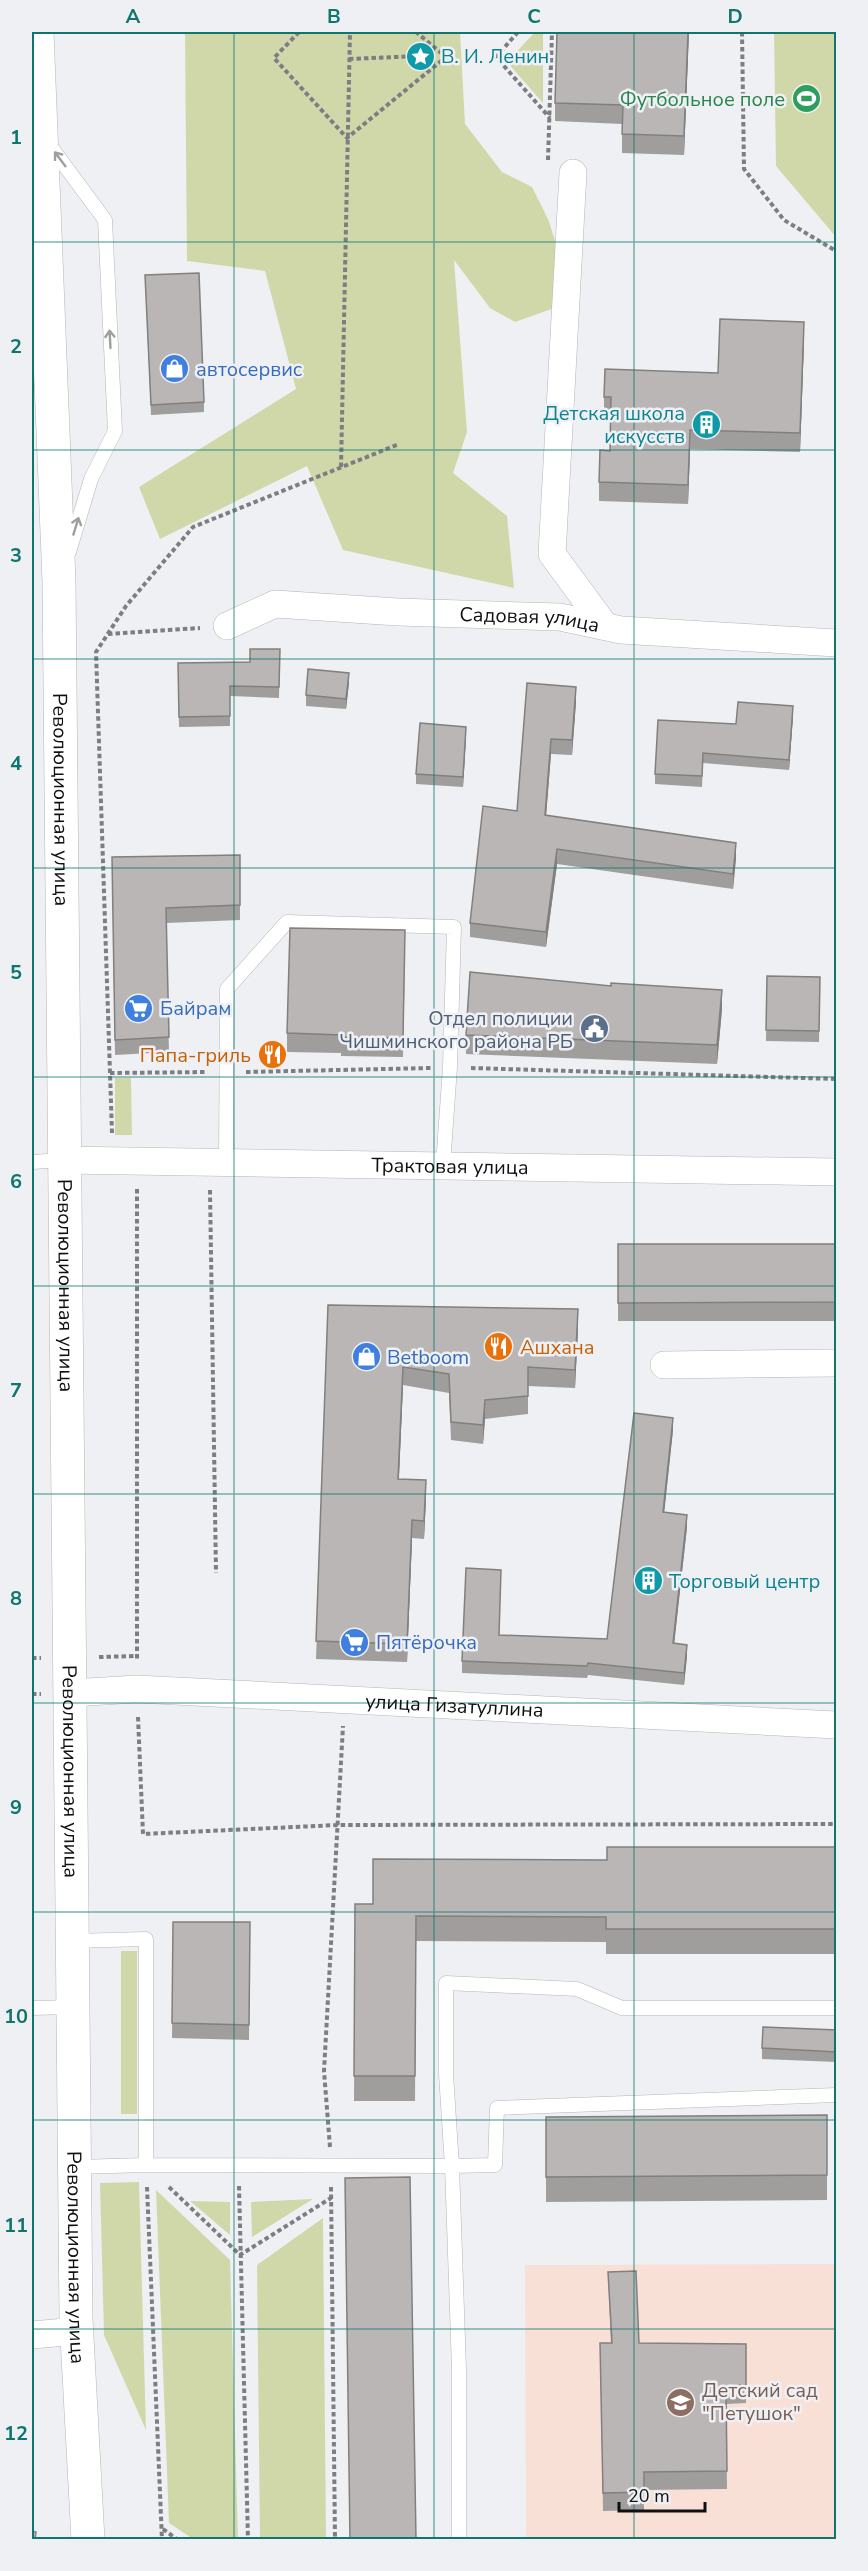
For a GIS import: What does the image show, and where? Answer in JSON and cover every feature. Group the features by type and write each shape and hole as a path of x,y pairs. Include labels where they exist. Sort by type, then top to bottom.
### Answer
{"main road":[{"name":"Революционная улица","path":"39,36 40,300 59,582 77,2331 88,2540"}],"street":[{"path":"573,173 552,554 605,626"},
{"name":"Садовая улица","path":"227,627 275,604 398,612 560,618 621,630 837,644"},
{"name":"Трактовая улица","path":"64,1160 837,1172"},
{"path":"664,1365 837,1363"},
{"name":"улица Гизатуллина","path":"72,1694 137,1689 837,1725"},
{"path":"32,2335 77,2331"}],"lane":[{"path":"40,133 105,220 115,432 91,479 59,582"},
{"path":"218,1162 227,988 286,922 454,927 450,1067 443,1166"},
{"path":"32,1162 64,1160"},
{"path":"72,1941 146,1940 146,2165"},
{"path":"459,2540 459,2369 451,2117 446,2074 446,1983 577,1989 622,2008 837,2008"},
{"path":"32,2008 73,2007"},
{"path":"76,2167 495,2165 497,2108 837,2096"}],"path":[{"path":"299,32 274,58 347,138"},
{"path":"342,467 350,32"},
{"path":"347,138 446,57 416,32"},
{"path":"518,32 496,57 550,118"},
{"path":"552,32 548,160 573,173"},
{"path":"742,32 744,168 784,220 837,251"},
{"path":"349,59 420,56"},
{"path":"399,444 193,527 126,606 96,652 125,1161 137,1689 143,1834 338,1825 837,1824"},
{"path":"108,634 227,627"},
{"path":"216,1573 218,1162"},
{"path":"335,2540 331,2165 324,2071 345,1698"},
{"path":"146,2165 240,2255"},
{"path":"146,2165 162,2540"},
{"path":"238,2165 248,2540"},
{"path":"240,2255 331,2198"},
{"path":"162,2529 178,2540"}],"shaded area":[{"name":"Детский сад \"Петушок\"","path":"836,2264 836,2539 526,2539 525,2265"}],"green space":[{"path":"185,32 460,32 465,124 502,172 532,187 548,219 562,262 557,307 515,322 490,308 454,260 467,432 453,473 507,516 514,588 343,550 307,466 160,539 139,487 296,389 265,271 187,261"},
{"path":"535,32 543,32 543,103 507,62"},
{"name":"Футбольное поле","path":"774,32 836,32 836,237 776,166"},
{"path":"115,1078 131,1078 132,1135 115,1135"},
{"path":"121,1951 137,1951 137,2114 121,2114"},
{"path":"139,2182 146,2430 104,2335 100,2183"},
{"path":"156,2190 230,2260 238,2539 193,2539 169,2523"},
{"path":"313,2199 252,2237 251,2202"},
{"path":"190,2201 230,2202 230,2235"},
{"path":"323,2218 326,2539 260,2539 257,2265"}],"building":[{"path":"557,32 688,32 684,136 622,134 623,105 555,103"},
{"path":"199,273 204,402 151,405 145,275"},
{"name":"Детская школа искусств","path":"720,319 804,322 800,433 690,430 688,485 599,482 600,450 610,451 611,397 604,397 605,369 718,373"},
{"path":"250,649 280,649 279,687 230,686 230,716 179,717 178,663 250,662"},
{"path":"308,669 349,673 346,699 306,695"},
{"path":"527,683 576,687 572,740 551,739 545,815 736,843 733,874 557,849 546,932 470,923 483,806 517,811"},
{"path":"738,702 793,706 789,760 703,753 702,776 655,774 658,720 736,724"},
{"path":"420,723 466,727 463,777 416,774"},
{"path":"240,855 240,905 166,908 169,1037 115,1040 112,857"},
{"path":"290,928 405,930 403,1038 287,1033"},
{"name":"Отдел полиции Чишминского района РБ","path":"470,972 611,986 611,983 722,990 717,1045 466,1035"},
{"path":"767,976 820,977 819,1031 766,1030"},
{"path":"618,1244 837,1244 837,1302 618,1303"},
{"path":"328,1305 578,1309 575,1370 528,1367 528,1396 485,1400 483,1425 451,1422 449,1374 403,1367 398,1479 426,1480 424,1521 412,1520 407,1644 316,1641"},
{"path":"634,1413 673,1418 663,1512 687,1515 673,1643 687,1645 684,1673 588,1663 587,1666 462,1661 466,1568 501,1570 499,1635 607,1639"},
{"path":"607,1847 837,1847 837,1929 606,1929 606,1917 416,1916 415,2076 354,2076 355,1904 373,1904 373,1859 607,1860"},
{"path":"173,1922 250,1922 249,2025 172,2023"},
{"path":"763,2027 837,2030 837,2052 762,2048"},
{"path":"827,2115 827,2175 546,2177 546,2117"},
{"path":"410,2177 416,2540 350,2540 345,2178"},
{"path":"636,2271 639,2343 746,2344 746,2385 726,2386 727,2471 644,2472 644,2492 603,2493 600,2343 612,2343 608,2272"},
{"path":"32,2531 36,2532 35,2540 32,2540"}],"place":[{"name":"В. И. Ленин","path":"420,56"},
{"name":"Футбольное поле","path":"806,99"},
{"name":"автосервис","path":"175,369"},
{"name":"Детская школа искусств","path":"706,425"},
{"name":"Байрам","path":"139,1008"},
{"name":"Отдел полиции Чишминского района РБ","path":"594,1029"},
{"name":"Папа-гриль","path":"272,1055"},
{"name":"Ашхана","path":"499,1347"},
{"name":"Betboom","path":"366,1357"},
{"name":"Торговый центр","path":"648,1581"},
{"name":"Пятёрочка","path":"355,1642"},
{"name":"Детский сад \"Петушок\"","path":"681,2402"}]}
